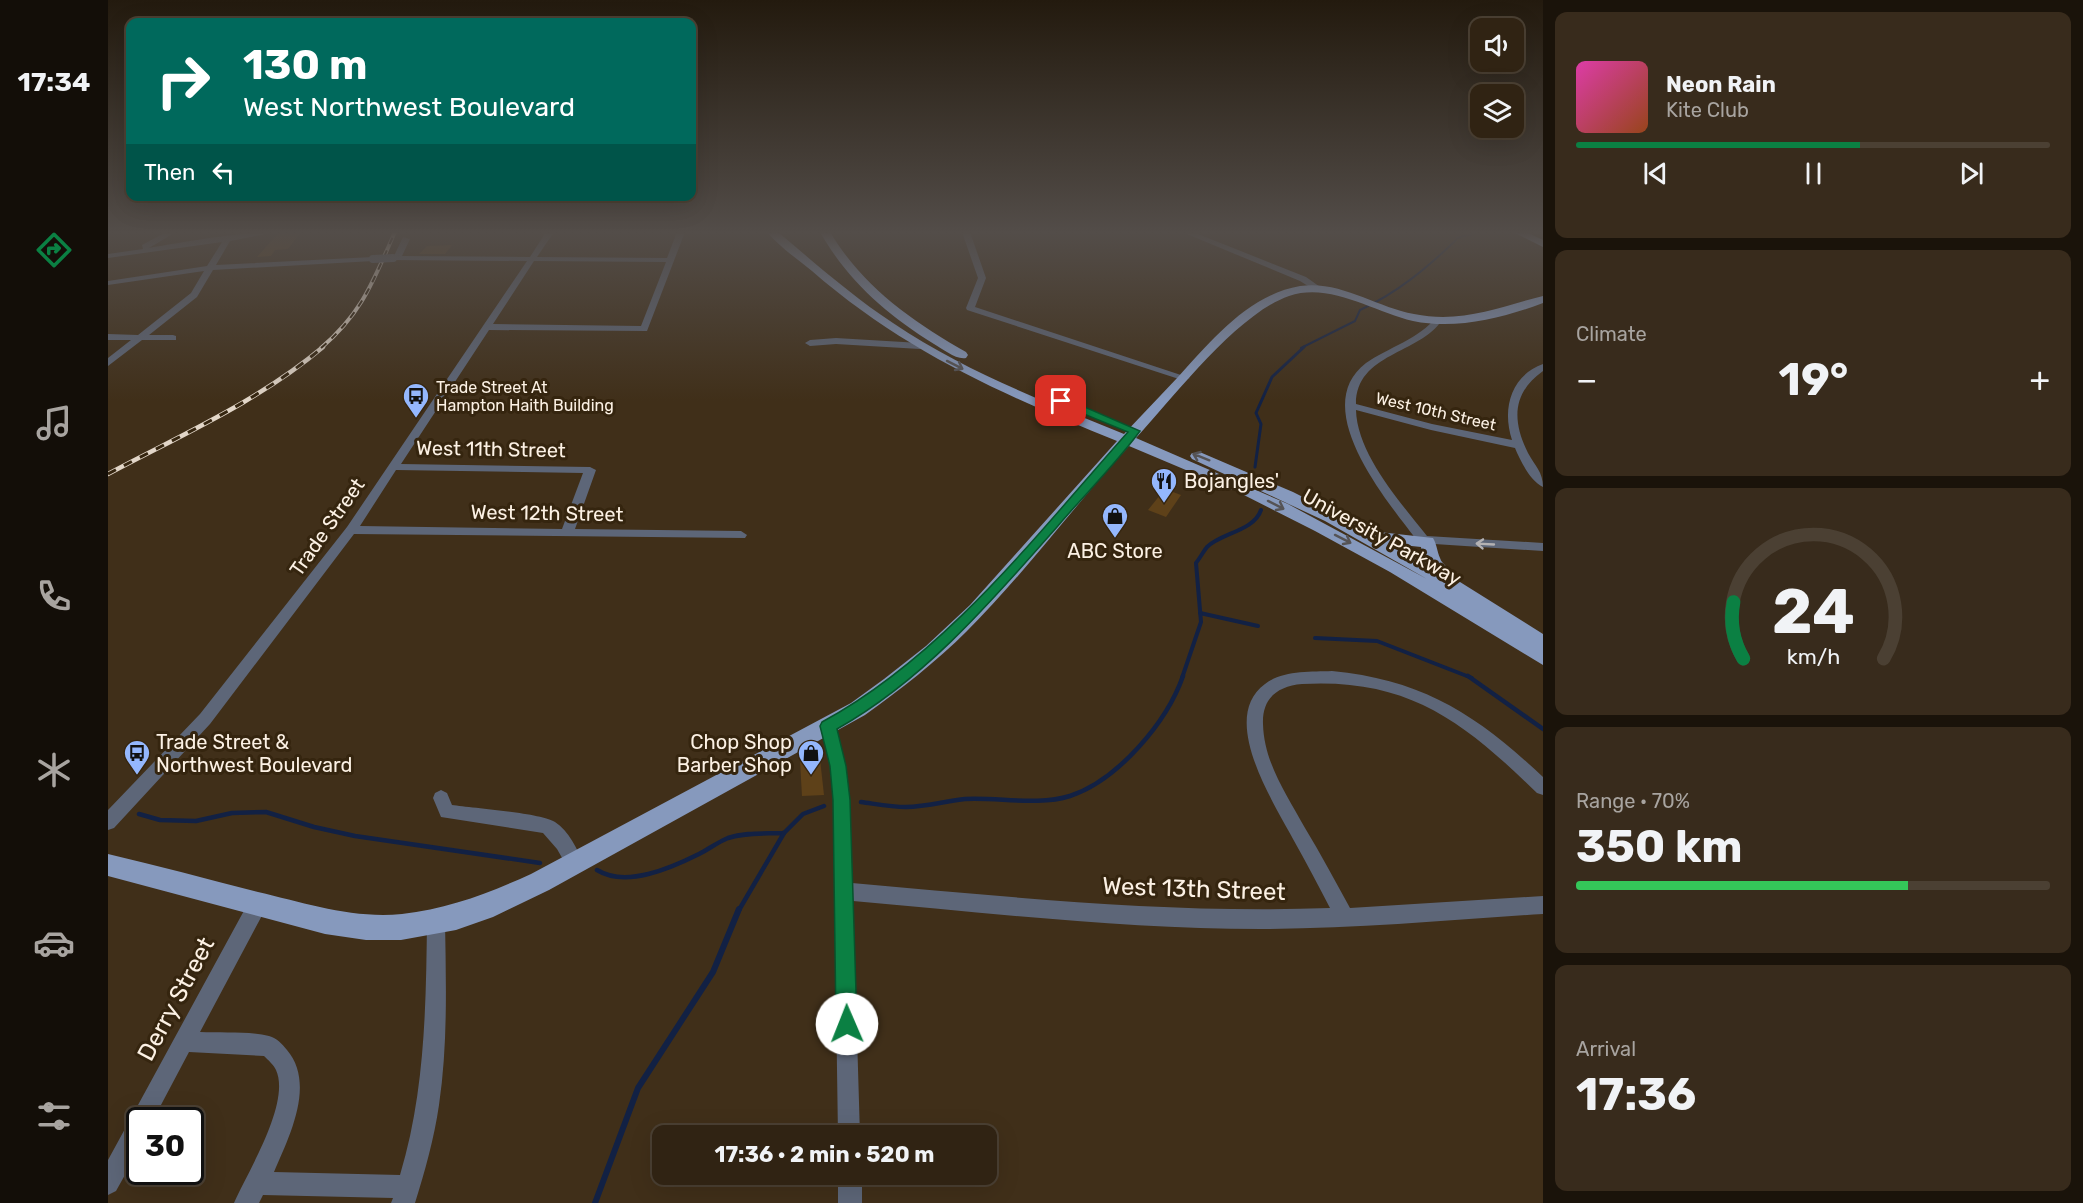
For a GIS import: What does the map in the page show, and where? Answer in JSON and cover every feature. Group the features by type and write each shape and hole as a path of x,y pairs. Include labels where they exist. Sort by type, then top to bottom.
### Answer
{"main road":[{"path":"839,288 857,303 921,346 996,385 1131,435"},
{"path":"867,288 887,306 924,332 1004,377 1131,435"},
{"path":"108,865 259,902 324,921 366,927 401,927 436,921 484,908 575,864 858,710 885,690 944,642 1233,326 1258,307 1295,291 1319,290 1335,292 1403,315 1438,320 1468,319 1525,306 1543,298"},
{"name":"University Parkway","path":"1131,435 1246,476 1368,535 1471,596 1543,643"},
{"name":"University Parkway","path":"1131,435 1362,548 1451,599 1543,658"},
{"path":"1368,535 1423,540 1430,544 1429,558 1435,567 1471,596"}],"street":[{"path":"108,363 194,295 198,288"},
{"name":"Trade Street","path":"108,822 205,719 351,530 512,288"},
{"path":"486,327 644,329 659,288"},
{"path":"978,288 970,308 1185,378"},
{"path":"1438,320 1432,329 1364,369 1355,384 1348,405 1355,432 1370,466 1423,540 1543,547"},
{"path":"108,338 173,338"},
{"path":"810,343 836,341 921,346"},
{"path":"1543,368 1525,380 1513,399 1511,416 1518,445 1528,464 1543,483"},
{"name":"West 10th Street","path":"1348,405 1431,427 1518,445"},
{"name":"West 11th Street","path":"392,467 590,470 567,533"},
{"name":"West 12th Street","path":"351,530 741,535"},
{"path":"1345,917 1273,788 1260,755 1255,723 1256,708 1266,689 1288,680 1326,676 1361,677 1394,685 1443,708 1468,724 1543,788"},
{"path":"828,726 838,766 842,800 849,1125"},
{"path":"441,798 447,812 547,826 557,833 569,850 575,864"},
{"name":"West 13th Street","path":"844,891 1074,910 1199,917 1345,917 1543,905"},
{"name":"Derry Street","path":"148,1107 259,902"},
{"path":"184,1041 268,1046 287,1068 290,1088 284,1112 272,1152 251,1193 388,1187 406,1194 420,1145 430,1092 435,1023 436,921"},
{"name":"Derry Street","path":"108,1183 126,1149"},
{"path":"849,1185 850,1203"}],"building":[{"name":"Bojangles'","path":"1165,489 1181,495 1166,517 1148,510"},
{"name":"Chop Shop Barber Shop","path":"820,759 824,795 802,796 800,761"}],"waterway":[{"path":"1301,348 1355,321 1360,310 1398,288"},
{"path":"1255,467 1261,424 1256,413 1272,377 1304,347"},
{"path":"1200,613 1196,563 1213,542 1252,523 1261,510"},
{"path":"1182,678 1201,622 1200,613"},
{"path":"1200,613 1258,626"},
{"path":"1315,638 1377,641 1469,677"},
{"path":"861,802 906,807 965,799 1031,801 1070,796 1106,777 1139,747 1165,712 1183,676"},
{"path":"1469,677 1543,729"},
{"path":"784,833 803,814 824,806"},
{"path":"139,814 160,820 196,821 232,813 266,812 314,827 355,836 540,863"},
{"path":"597,870 609,875 635,877 662,870 728,838 749,834 784,833"},
{"path":"739,910 784,833"},
{"path":"595,1203 638,1088 713,972 739,909"}],"railway":[{"path":"321,348 347,322 369,288"},
{"path":"108,474 246,401 323,347"}],"place":[{"name":"Trade Street At Hampton Haith Building","path":"416,419"},
{"name":"Bojangles'","path":"1164,504"},
{"name":"ABC Store","path":"1115,539"},
{"name":"Trade Street & Northwest Boulevard","path":"137,776"},
{"name":"Chop Shop Barber Shop","path":"811,776"}],"route":[{"path":"847,1024 842,800 838,766 828,726 858,710 944,642 1135,431 1061,401"}]}
